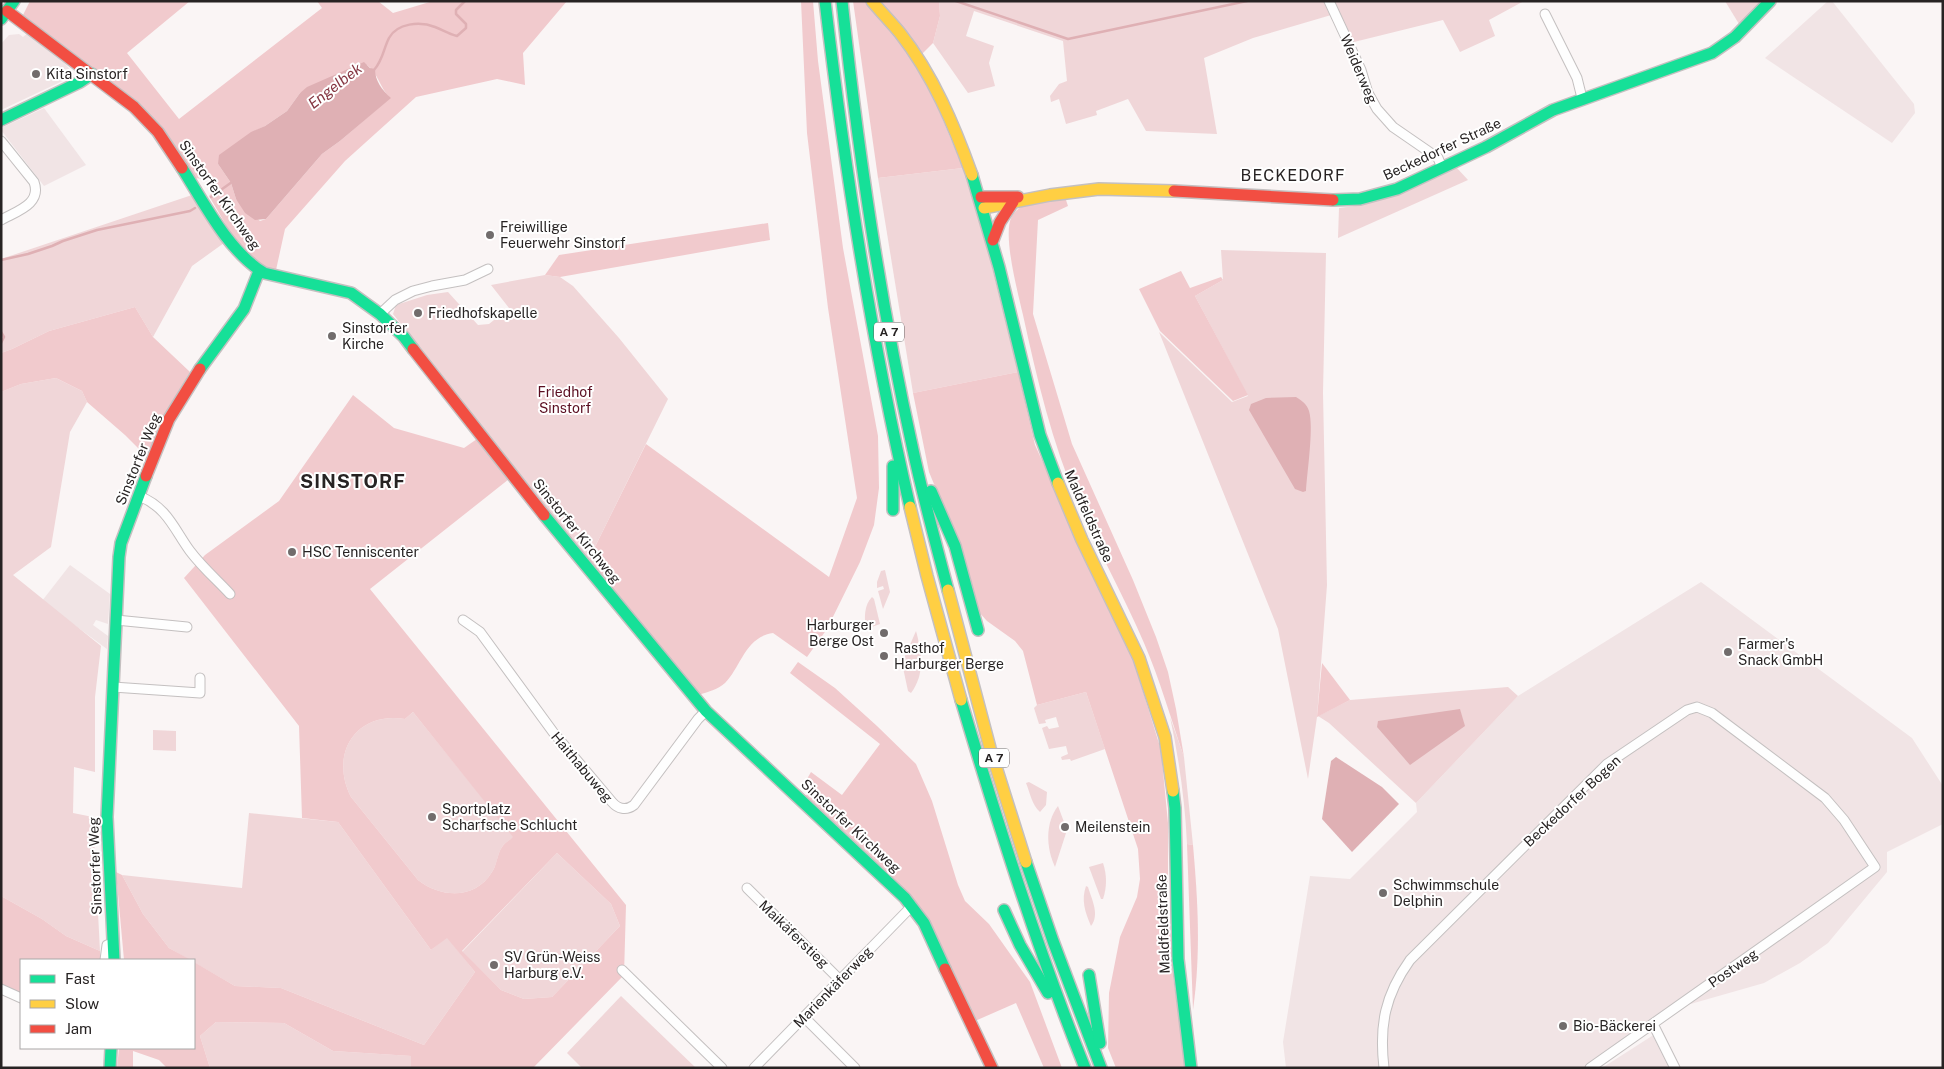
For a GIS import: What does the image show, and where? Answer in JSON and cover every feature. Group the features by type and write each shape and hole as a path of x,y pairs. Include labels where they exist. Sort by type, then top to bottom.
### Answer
{"main road":[{"name":"A 7","path":"825,1 855,236 890,421 940,626 970,734 1007,853 1085,1068"},
{"name":"A 7","path":"842,1 870,222 910,440 958,634 990,747 1030,870 1103,1068"},
{"name":"Maldfeldstraße","path":"872,1 907,43 937,90 962,142 993,240 1040,435 1049,463 1082,540 1139,658 1165,737 1175,808 1178,959 1191,1068"},
{"name":"Beckedorfer Straße","path":"982,202 1013,202 1092,188 1331,200 1360,199 1397,189 1486,147 1553,110 1582,98 1712,53 1735,37 1770,1"},
{"name":"Sinstorfer Kirchweg","path":"7,10 121,95 147,119 229,239 244,258 258,271 346,291 361,299 380,314 418,354 572,550 706,711 854,849 912,906 924,923 992,1068"},
{"path":"1,120 80,82 92,74"},
{"name":"Beckedorfer Straße","path":"982,202 992,196 1033,198"},
{"path":"993,240 1000,222 1013,202"},
{"name":"Sinstorfer Weg","path":"114,959 107,818 121,543 158,443 169,419 195,376 244,309 258,271"},
{"path":"890,421 894,480 893,510"},
{"path":"910,440 955,546 978,630"},
{"path":"1004,910 1020,945 1073,1039"},
{"path":"1089,975 1103,1068"},
{"path":"110,1068 111,1049"}],"street":[{"name":"Weiderweg","path":"1329,1 1377,109 1393,127 1438,158 1442,168"},
{"path":"1545,14 1577,78 1582,98"},
{"path":"1,141 34,182 37,190 36,198 30,203 1,220"},
{"path":"380,314 396,300 413,291 465,280 488,269"},
{"path":"139,496 149,500 162,510 191,552 230,594"},
{"path":"116,620 187,627"},
{"name":"Haithabuweg","path":"463,620 480,632 564,747 614,804 621,808 630,808 636,803 698,719 706,711"},
{"path":"113,687 200,693 200,678"},
{"name":"Beckedorfer Bogen","path":"1384,1068 1382,1047 1385,1014 1390,994 1410,960 1607,764 1687,710 1698,707 1712,713 1825,798 1844,820 1876,867"},
{"name":"Postweg","path":"1590,1068 1876,867"},
{"name":"Maikäferstieg","path":"747,888 840,980"},
{"name":"Marienkäferweg","path":"754,1068 912,906"},
{"path":"105,959 107,945 113,942"},
{"path":"622,970 722,1068"},
{"path":"1,989 20,998"},
{"path":"804,1017 855,1068"},
{"path":"1653,1024 1675,1068"}],"shaded area":[{"path":"30,1 190,1 127,53 179,119 322,8 317,1 378,1 393,13 433,1 567,1 523,53 525,85 497,79 416,97 345,161 285,229 276,270 259,268 237,244 209,196 217,188 211,180 195,178 161,130 22,17","holes":["367,65 371,68 390,98 322,154 266,219 260,221 236,199 231,183 218,164 251,133 287,111 300,93"]},
{"path":"801,1 813,1 818,61 843,248 878,436 879,488 874,525 860,562 827,629 807,657 773,633 764,636 750,646 725,683 716,689 699,695 588,561 646,444 829,577 857,498 828,308 807,133"},
{"path":"853,1 939,1 940,16 933,43 913,63 931,91 963,168 878,178"},
{"path":"1828,1 1832,1 1914,104 1915,113 1892,143 1765,58"},
{"name":"Kita Sinstorf","path":"28,33 58,55 71,71 71,77 1,110 1,44 9,35 19,34 23,37"},
{"path":"44,108 86,165 44,186 1,128"},
{"path":"1065,197 1068,206 1038,220 1033,314 1072,444 1133,580 1168,672 1184,757 1150,657 1086,521 1060,457 1040,387 1015,280 1009,238 1011,218 1015,212 1027,204"},
{"path":"768,223 770,240 560,277 545,275 559,255"},
{"path":"1181,271 1190,288 1221,277 1223,280 1195,296 1248,395 1233,401 1160,331 1139,289"},
{"path":"135,307 153,337 190,372 163,417 147,457 87,402 82,391 56,378 21,384 1,392 1,353 49,331"},
{"path":"1018,372 1035,445 1134,662 1161,750 1168,823 1168,902 1173,976 1186,1068 1116,1068 1108,1048 1109,993 1120,937 1137,897 1140,879 1138,849 1086,692 1037,705 1023,651 1015,641 987,621 978,611 960,547 929,472 913,393"},
{"path":"353,395 394,428 464,448 487,432 518,472 370,589 626,905 624,975 533,1068 411,1068 411,1056 333,1051 284,1023 216,1022 200,1036 210,1068 167,1068 159,1060 133,1051 133,1068 117,1068 119,1049 195,1049 195,963 235,986 281,988 424,1045 475,972 447,938 431,950 338,822 302,818 299,726 184,578 205,555 279,501","holes":["413,712 513,837 503,846 494,869 477,888 467,892 447,893 427,886 418,880 351,797 345,781 343,766 345,751 351,739 361,729 373,722 388,718 405,719","557,853 611,904 620,926 552,997 524,999 501,990 462,951"]},
{"path":"70,565 110,594 108,624 96,620 93,625 108,636 107,649 42,601"},
{"path":"1701,582 1912,738 1943,786 1943,824 1887,852 1887,872 1828,943 1800,963 1764,983 1680,1007 1594,1068 1286,1068 1283,1042 1310,876 1350,879 1417,812 1416,803 1518,696"},
{"path":"798,662 835,688 916,764 932,801 958,885 965,901 989,924 1030,982 1062,1068 1044,1068 1016,1003 975,1021 926,916 805,797 810,790 804,784 811,772 842,795 880,744 790,673"},
{"path":"1322,663 1350,700 1317,717"},
{"path":"1187,844 1193,845 1197,907 1198,948 1193,1010"},
{"path":"116,872 122,875 143,914 169,948 189,959 124,959"},
{"path":"1,896 42,919 66,936 100,951 100,959 20,959 20,996 1,986"},
{"path":"1655,1034 1671,1068 1602,1068"}],"green space":[{"path":"939,1 1524,1 1489,20 1495,36 1460,52 1443,20 1354,42 1338,13 1253,38 1204,58 1217,134 1146,131 1128,99 1096,111 1097,115 1066,124 1059,99 1051,102 1050,96 1059,84 1067,81 1063,41 974,11 966,36 994,46 989,63 995,86 968,93 933,43 940,16"},
{"path":"1725,1 1762,1 1739,24"},
{"path":"1456,167 1468,180 1338,238 1339,208 1363,205 1398,193"},
{"path":"963,168 990,259 1018,372 913,393 878,178"},
{"path":"192,195 224,243 192,266 153,337 135,307 49,331 1,353 1,259"},
{"path":"1221,250 1326,253 1323,393 1327,585 1317,717 1308,779 1278,629 1159,332 1232,402 1248,396 1195,296 1223,280"},
{"name":"Friedhof Sinstorf","path":"545,275 560,277 573,286 619,338 668,399 588,561 393,314 396,305 427,295 448,292 478,325 489,324 509,308 491,285"},
{"path":"56,378 82,391 87,402 70,432 51,547 13,575 101,646 95,697 95,772 74,767 73,813 93,817 100,951 66,936 42,919 1,896 1,392 21,384"},
{"path":"885,570 890,592 883,609 878,591 884,589 883,586 877,588 877,582 881,571"},
{"path":"872,597 880,624 866,629 865,612 867,604"},
{"path":"916,631 921,663 919,678 911,693 908,691 902,663"},
{"path":"1508,687 1518,696 1416,803 1329,723 1318,716 1350,700"},
{"path":"1086,692 1105,749 1071,761 1070,759 1062,760 1061,757 1068,754 1066,746 1049,749 1042,728 1047,726 1049,729 1059,727 1056,717 1045,720 1046,723 1039,724 1034,708 1037,705"},
{"name":"Sportplatz Scharfsche Schlucht","path":"413,712 514,837 503,846 494,869 485,881 477,888 467,892 447,893 427,886 418,880 351,797 345,781 343,766 345,751 351,739 361,729 373,722 388,718 405,719"},
{"path":"1170,717 1184,757 1193,845 1187,844 1181,780"},
{"path":"153,730 176,731 176,751 153,750"},
{"path":"1029,782 1047,792 1046,805 1040,812 1035,806 1026,783"},
{"path":"1058,806 1067,830 1055,867 1050,852 1048,836 1051,820"},
{"path":"249,813 338,822 431,950 447,937 475,972 424,1045 281,988 235,986 195,963 195,959 188,959 169,948 143,914 122,875 242,888"},
{"path":"557,853 611,904 620,926 552,997 524,999 501,990 462,952"},
{"path":"1103,863 1106,886 1103,899 1101,899 1089,867"},
{"path":"1086,886 1088,887 1095,912 1094,922 1091,926 1084,906"},
{"path":"621,996 696,1068 582,1068 567,1053"},
{"path":"216,1022 284,1023 333,1051 412,1056 411,1068 210,1068 200,1036"}],"water":[{"path":"364,62 370,68 375,69 380,85 391,98 322,154 266,219 255,220 245,213 236,199 231,183 218,164 219,155 251,132 265,126 287,111 300,93 307,87"},
{"path":"1296,397 1307,406 1310,418 1311,438 1306,491 1303,492 1295,489 1249,410 1251,404 1266,398"},
{"path":"1460,709 1465,726 1410,765 1377,727 1378,721"},
{"path":"1336,757 1382,787 1399,804 1352,852 1322,819 1331,761"}],"waterway":[{"name":"Engelbek","path":"374,70 381,59 389,38 397,29 403,26 429,25 457,36 466,28 466,24 456,14 456,10 465,1"},
{"path":"956,1 1068,39 1247,1"},
{"name":"Engelbek","path":"211,197 232,182"},
{"name":"Engelbek","path":"1,260 28,254 97,230 190,211 195,208"},
{"name":"Engelbek","path":"1,332 4,337 1,343"}],"traffic: fast":[{"path":"1,19 14,1"},
{"path":"825,1 860,255 883,381 910,507"},
{"path":"842,1 871,227 890,339 917,468 948,590"},
{"path":"1333,200 1360,199 1397,189 1486,147 1553,110 1712,53 1735,37 1770,1"},
{"path":"1,120 80,82 92,74"},
{"path":"182,168 208,211 228,239 251,264 264,273 351,293 380,314 404,337 413,349"},
{"path":"972,175 999,267 1040,435 1058,483"},
{"path":"200,369 244,309 259,271"},
{"path":"893,466 893,510"},
{"path":"114,959 107,817 119,557 121,543 146,476"},
{"path":"931,491 955,546 978,630"},
{"path":"544,515 706,711 905,898 924,923 945,969"},
{"path":"961,700 1019,886 1067,1023 1085,1068"},
{"path":"1173,791 1178,959 1191,1068"},
{"path":"1026,862 1053,941 1101,1068"},
{"path":"1004,910 1020,945 1048,993"},
{"path":"1089,975 1100,1043"},
{"path":"110,1068 111,1049"}],"traffic: slow":[{"path":"872,1 912,49 933,83 950,119 972,175"},
{"path":"984,208 1050,195 1099,189 1174,191"},
{"path":"1058,483 1082,540 1139,658 1165,737 1173,791"},
{"path":"910,507 961,700"},
{"path":"948,590 990,748 1026,862"}],"traffic: jam":[{"path":"7,11 134,107 158,132 182,168"},
{"path":"1174,191 1333,200"},
{"path":"981,197 1018,197"},
{"path":"993,240 1000,222 1013,202"},
{"path":"413,349 544,515"},
{"path":"146,476 169,419 200,369"},
{"path":"945,969 992,1068"}],"place":[{"name":"Kita Sinstorf","path":"36,74"},
{"name":"Freiwillige Feuerwehr Sinstorf","path":"490,235"},
{"name":"Friedhofskapelle","path":"418,313"},
{"name":"Sinstorfer Kirche","path":"332,336"},
{"name":"HSC Tenniscenter","path":"292,552"},
{"name":"Harburger Berge Ost","path":"884,633"},
{"name":"Farmer's Snack GmbH","path":"1728,652"},
{"name":"Rasthof Harburger Berge","path":"884,656"},
{"name":"Sportplatz Scharfsche Schlucht","path":"432,817"},
{"name":"Meilenstein","path":"1065,827"},
{"name":"Schwimmschule Delphin","path":"1383,893"},
{"name":"SV Grün-Weiss Harburg e.V.","path":"494,965"},
{"name":"Bio-Bäckerei","path":"1563,1026"}],"district":[{"name":"BECKEDORF","path":"1293,175"},
{"name":"SINSTORF","path":"353,481"}]}
